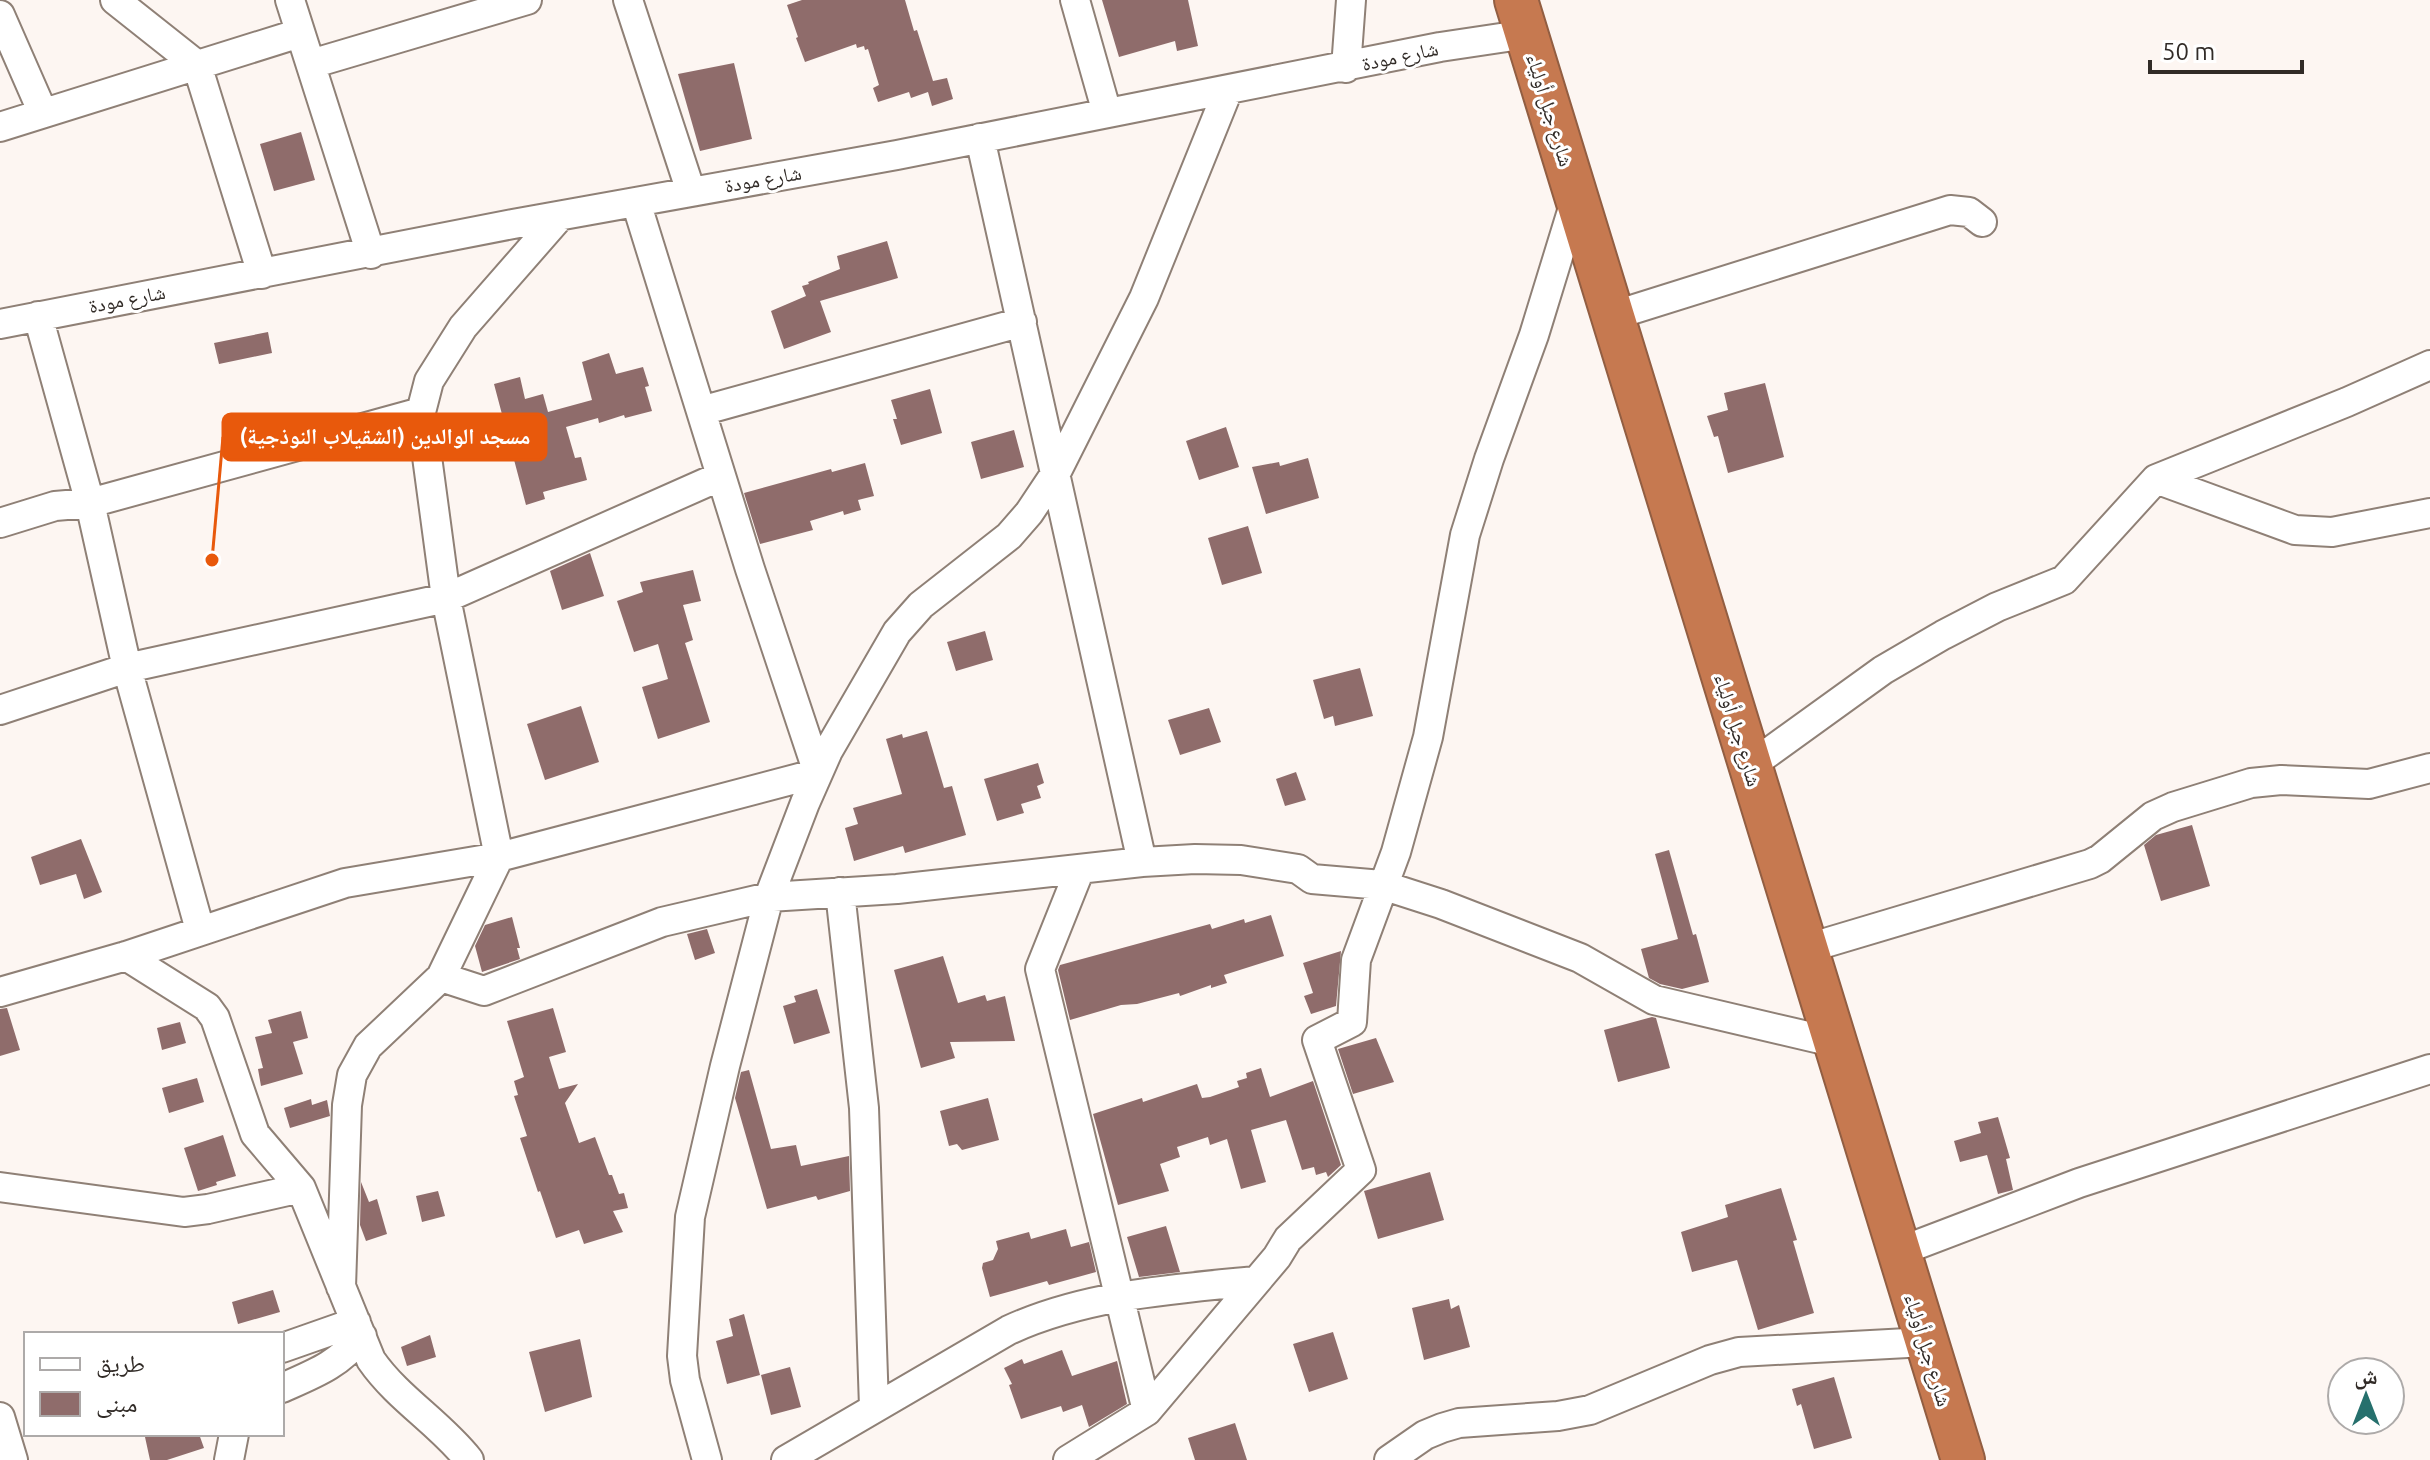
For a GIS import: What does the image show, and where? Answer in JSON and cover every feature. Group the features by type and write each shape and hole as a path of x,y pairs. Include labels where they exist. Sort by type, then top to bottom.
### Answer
{"highway":[{"name":"شارع جبل أولياء","path":"1521,17 1963,1460"}],"street":[{"path":"115,0 197,65 262,274"},
{"path":"290,0 371,254"},
{"path":"311,64 436,12 527,0"},
{"path":"628,0 691,192"},
{"path":"1075,0 1107,113"},
{"path":"1346,68 1351,0"},
{"path":"0,15 43,113"},
{"name":"شارع مودة","path":"0,324 1346,68 1440,47 1521,17"},
{"path":"0,127 300,33"},
{"path":"707,1460 685,1380 682,1356 690,1217 769,897 828,751 897,632 921,605 1009,536 1029,513 1057,471 1144,298 1228,90"},
{"path":"980,138 1057,471 1142,862"},
{"path":"1068,1460 1147,1411 1288,1239 1361,1170 1317,1040 1352,1022 1356,960 1396,852 1428,737 1465,535 1534,335 1576,198"},
{"path":"636,202 818,773"},
{"path":"1612,316 1950,210 1969,212 1982,222"},
{"path":"341,1287 347,1105 352,1075 368,1046 441,977 499,857 446,598 421,412 429,381 463,327 560,216"},
{"path":"38,316 90,503 127,668 200,930"},
{"path":"701,411 1022,322"},
{"path":"1750,766 1883,670 1997,607 2064,580 2156,479 2430,365"},
{"path":"0,523 55,506 90,503 421,412"},
{"path":"0,710 127,668 446,598 721,476"},
{"path":"2156,479 2295,530 2332,532 2430,513"},
{"path":"1805,949 2090,864 2153,816 2210,795 2268,780 2369,784 2430,768"},
{"path":"0,992 126,956 345,883 499,857 818,773"},
{"path":"441,977 484,991 662,922 769,897 1142,862 1241,860 1298,869 1312,879 1382,885 1441,904 1580,958 1654,1000 1833,1042"},
{"path":"1080,869 1040,969 1147,1411"},
{"path":"840,892 864,1108 874,1407"},
{"path":"126,956 207,1007 215,1018 255,1134 301,1188 371,1360 389,1384 456,1443 469,1460"},
{"path":"1898,1252 2079,1183 2430,1069"},
{"path":"0,1187 184,1212 301,1188"},
{"path":"786,1460 1009,1330 1043,1315 1157,1291 1256,1281"},
{"path":"284,1348 359,1329"},
{"path":"284,1387 346,1355 359,1329"},
{"path":"1389,1460 1425,1435 1442,1428 1459,1423 1558,1416 1590,1410 1710,1360 1739,1352 1926,1342"},
{"path":"229,1460 234,1436"}],"building":[{"path":"802,0 905,0 933,81 947,78 953,99 932,106 928,92 911,98 909,92 878,102 873,88 879,85 868,49 865,50 864,46 857,48 856,44 805,62 787,5"},
{"path":"1102,0 1188,0 1198,46 1177,51 1175,41 1119,57"},
{"path":"734,63 752,139 700,151 678,74"},
{"path":"301,132 315,180 274,191 260,144"},
{"path":"887,241 898,278 820,301 831,332 784,349 771,311 806,296 802,286 808,282 840,269 837,256"},
{"path":"268,332 272,353 219,364 214,343"},
{"path":"609,353 616,374 643,367 652,411 599,423 598,418 566,427 575,458 581,457 587,480 543,492 545,499 526,505 494,384 520,377 525,399 543,394 548,412 592,400 582,362"},
{"path":"1765,383 1784,457 1728,473 1718,436 1714,437 1707,416 1728,410 1724,393"},
{"path":"930,389 942,433 901,445 891,400"},
{"path":"1226,427 1239,467 1199,480 1186,441"},
{"path":"1014,430 1024,467 981,479 971,442"},
{"path":"1308,458 1319,498 1266,514 1252,467 1279,462 1280,466"},
{"path":"865,463 874,496 858,500 861,510 844,515 843,511 810,521 813,530 760,544 744,493"},
{"path":"1248,526 1262,573 1222,585 1208,538"},
{"path":"590,553 604,596 562,610 550,571"},
{"path":"693,570 701,601 683,605 693,640 685,643 710,722 658,739 642,687 668,679 658,644 634,652 617,601 643,592 640,582"},
{"path":"985,631 993,660 956,671 947,642"},
{"path":"1360,668 1373,716 1335,726 1333,716 1324,719 1313,680"},
{"path":"581,706 599,762 545,780 527,724"},
{"path":"1209,708 1221,742 1180,755 1168,720"},
{"path":"927,731 944,788 952,786 966,835 905,853 903,846 854,861 845,828 858,824 853,808 902,794 886,739"},
{"path":"1038,763 1044,783 1037,786 1041,798 1021,804 1024,813 997,821 984,779"},
{"path":"1296,772 1306,800 1285,806 1276,779"},
{"path":"2192,825 2210,886 2161,901 2144,845 2156,835"},
{"path":"81,839 102,892 84,899 76,874 40,885 31,857"},
{"path":"1669,850 1709,982 1682,989 1649,978 1641,949 1678,939 1655,854"},
{"path":"1271,915 1284,956 1224,975 1227,983 1211,988 1211,985 1180,996 1179,993 1121,1005 1070,1020 1058,970 1060,965 1210,924 1212,929"},
{"path":"512,917 520,959 482,972 475,946 485,925"},
{"path":"707,929 715,953 695,960 687,934"},
{"path":"1341,951 1336,1006 1311,1014 1304,996 1313,993 1303,963"},
{"path":"943,956 958,1003 985,995 987,1001 1005,996 1015,1041 950,1042 955,1058 921,1068 894,970"},
{"path":"817,989 830,1033 794,1044 783,1006 796,1002 794,996"},
{"path":"7,1008 20,1050 0,1056 0,1009"},
{"path":"553,1008 566,1052 549,1057 559,1089 578,1084 565,1103 579,1143 595,1137 609,1175 612,1175 619,1194 624,1193 628,1208 613,1211 623,1232 584,1244 579,1230 556,1238 520,1138 527,1136 514,1096 518,1095 514,1081 524,1077 507,1021"},
{"path":"301,1011 308,1038 293,1042 303,1074 261,1086 258,1069 263,1068 255,1037 272,1033 268,1020"},
{"path":"1656,1018 1670,1068 1618,1082 1604,1030"},
{"path":"180,1022 186,1043 162,1050 157,1028"},
{"path":"1376,1038 1394,1082 1353,1094 1338,1049"},
{"path":"1261,1068 1270,1097 1313,1081 1341,1165 1328,1177 1326,1172 1316,1175 1314,1167 1302,1170 1286,1120 1251,1130 1266,1182 1241,1189 1227,1139 1210,1145 1208,1137 1177,1147 1180,1157 1160,1164 1169,1191 1118,1205 1093,1114 1197,1084 1202,1098 1210,1097 1239,1087 1237,1081 1247,1078 1246,1073"},
{"path":"749,1070 771,1149 796,1145 801,1166 849,1156 850,1191 767,1209 735,1098 741,1072"},
{"path":"197,1078 204,1102 169,1113 162,1088"},
{"path":"988,1098 999,1140 962,1150 957,1144 949,1146 940,1111"},
{"path":"311,1099 312,1105 327,1100 330,1116 290,1128 284,1108"},
{"path":"1998,1117 2010,1158 2006,1159 2013,1190 1998,1194 1987,1155 1960,1162 1954,1141 1981,1133 1978,1122"},
{"path":"223,1135 236,1176 198,1191 184,1148"},
{"path":"1430,1172 1444,1220 1378,1239 1364,1191"},
{"path":"361,1182 369,1202 377,1199 387,1234 366,1241 360,1225"},
{"path":"1781,1188 1814,1313 1758,1330 1737,1260 1692,1272 1681,1232 1728,1217 1725,1205"},
{"path":"438,1191 445,1216 422,1222 416,1196"},
{"path":"1166,1226 1180,1272 1139,1277 1127,1237"},
{"path":"1066,1229 1071,1247 1089,1242 1096,1272 1049,1285 1047,1281 990,1297 982,1268 983,1263 993,1260 998,1249 996,1241 1029,1232 1031,1239"},
{"path":"273,1290 280,1312 238,1324 232,1302"},
{"path":"1449,1299 1451,1309 1459,1305 1470,1347 1424,1360 1412,1308"},
{"path":"744,1314 760,1375 727,1384 716,1341 733,1336 729,1319"},
{"path":"1333,1332 1348,1379 1309,1392 1293,1344"},
{"path":"430,1335 436,1357 407,1366 401,1347"},
{"path":"580,1339 592,1397 545,1412 529,1352"},
{"path":"1062,1350 1072,1376 1117,1361 1127,1404 1089,1427 1082,1405 1063,1412 1061,1406 1021,1419 1009,1385 1012,1384 1004,1368 1022,1359 1024,1364"},
{"path":"790,1367 801,1407 771,1415 761,1375"},
{"path":"1834,1377 1852,1438 1814,1449 1801,1404 1797,1406 1792,1389"},
{"path":"1235,1423 1247,1460 1195,1460 1188,1438"},
{"path":"200,1436 204,1448 167,1460 150,1460 145,1437"}],"place":[{"name":"مسجد الوالدين (الشقيلاب النوذجية)","path":"212,560"}]}
